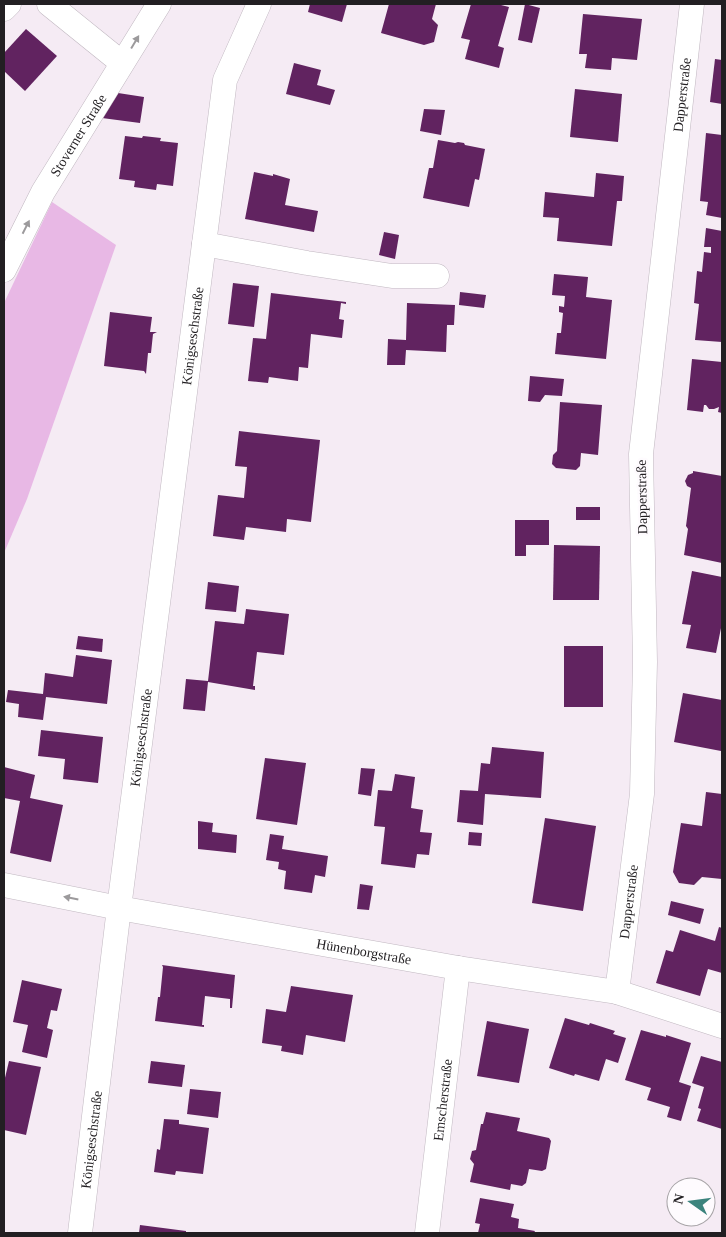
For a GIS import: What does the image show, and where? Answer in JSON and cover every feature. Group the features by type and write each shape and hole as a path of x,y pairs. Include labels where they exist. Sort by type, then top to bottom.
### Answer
{"street":[{"path":"4,9 9,4"},
{"path":"49,4 122,63"},
{"name":"Stoverner Straße","path":"4,270 43,192 158,4"},
{"name":"Königseschstraße","path":"80,1233 119,908 225,80 259,4"},
{"name":"Dapperstraße","path":"617,992 642,794 645,662 641,454 692,4"},
{"path":"204,244 392,276 437,276"},
{"name":"Hünenborgstraße","path":"4,885 119,908 458,968 617,992 722,1026"},
{"name":"Emscherstraße","path":"427,1233 458,968"}],"shaded area":[{"path":"52,202 116,245 27,499 4,553 4,303"}],"building":[{"path":"310,4 347,4 342,22 308,12"},
{"path":"389,4 436,4 432,19 438,25 434,42 424,45 381,33"},
{"path":"471,4 497,4 509,7 498,46 504,48 499,68 465,59 470,40 461,38"},
{"path":"525,4 540,8 532,43 518,40"},
{"path":"583,14 642,19 637,60 612,58 611,70 585,68 587,54 579,54"},
{"path":"26,29 57,56 25,91 4,71 4,53"},
{"path":"715,59 722,60 722,104 710,102"},
{"path":"294,63 321,70 317,85 335,90 330,105 286,94"},
{"path":"575,89 622,94 618,142 570,137"},
{"path":"118,93 144,97 140,123 102,118"},
{"path":"424,109 445,110 441,135 420,131"},
{"path":"706,133 722,135 722,218 706,215 708,202 700,201"},
{"path":"125,136 161,138 160,141 178,143 173,186 157,184 156,190 134,187 135,181 119,179"},
{"path":"438,140 464,143 465,145 485,149 479,180 475,179 469,207 423,198 429,168 433,168"},
{"path":"254,172 273,176 273,174 290,179 285,205 318,211 314,232 245,219"},
{"path":"596,173 624,176 622,201 617,201 612,246 557,241 559,218 543,217 545,192 594,197"},
{"path":"706,228 722,231 722,342 695,340 699,304 694,303 697,271 702,272 704,252 711,253 711,247 704,247"},
{"path":"384,232 399,235 395,259 379,255"},
{"path":"554,274 588,277 586,297 612,300 606,359 555,354 557,333 561,333 563,313 559,312 559,306 564,307 565,296 552,295"},
{"path":"233,283 259,286 254,327 228,324"},
{"path":"460,292 486,295 484,308 459,305"},
{"path":"271,293 346,302 346,304 341,303 339,319 344,320 342,338 311,334 308,368 299,367 298,381 269,377 268,383 248,381 253,338 266,339"},
{"path":"407,303 455,305 454,325 447,325 446,352 406,350 405,365 387,365 388,339 406,340"},
{"path":"110,312 152,317 150,332 157,332 153,334 151,353 148,353 146,374 144,371 104,366"},
{"path":"692,359 722,362 722,413 718,412 719,407 709,409 706,405 704,405 703,412 687,410"},
{"path":"530,376 564,379 562,396 545,395 540,402 528,401"},
{"path":"560,402 602,405 598,455 581,453 580,466 576,470 556,468 552,464 553,455 557,451"},
{"path":"239,431 320,440 311,522 287,519 286,532 246,527 244,540 213,536 218,495 244,498 247,467 235,466"},
{"path":"693,471 722,476 722,563 684,555 691,488 687,486 685,481"},
{"path":"576,507 600,507 600,520 576,520"},
{"path":"515,520 549,520 549,545 526,545 526,556 515,556"},
{"path":"554,545 600,546 599,600 553,600"},
{"path":"692,571 722,577 722,623 716,653 686,648 691,625 682,624"},
{"path":"208,582 239,586 236,612 205,609"},
{"path":"246,609 289,614 284,655 257,652 253,686 255,686 255,690 208,682 205,711 183,709 186,679 208,681 215,621 244,624"},
{"path":"78,636 103,639 102,652 76,649"},
{"path":"564,646 603,646 603,707 564,707"},
{"path":"76,655 112,660 107,704 46,697 43,720 18,717 19,704 6,702 8,690 43,694 45,673 73,677"},
{"path":"683,693 722,700 721,751 674,742"},
{"path":"41,730 103,737 98,783 63,779 65,759 38,756"},
{"path":"492,747 544,752 541,798 485,794 483,825 457,822 460,790 478,791 481,763 490,764"},
{"path":"265,758 306,763 297,825 256,819"},
{"path":"4,767 35,775 30,798 63,805 51,862 10,853 20,801 4,798"},
{"path":"361,768 375,769 371,796 358,794"},
{"path":"395,774 415,777 411,808 423,810 420,832 432,833 429,855 417,854 415,868 381,864 385,827 374,826 378,790 392,791"},
{"path":"706,792 722,794 722,879 702,877 694,885 679,883 673,872 681,823 702,826"},
{"path":"545,818 596,826 583,911 532,903"},
{"path":"198,821 213,823 212,832 237,835 236,853 198,849"},
{"path":"469,832 482,833 481,846 468,845"},
{"path":"270,834 284,836 282,849 328,856 325,877 315,875 312,893 284,889 286,871 278,869 279,862 266,860"},
{"path":"360,884 373,886 369,910 357,909"},
{"path":"671,901 704,909 700,924 668,915"},
{"path":"719,927 722,928 722,973 708,969 700,996 656,983 666,950 673,952 680,930 715,941"},
{"path":"162,965 235,975 232,1008 230,1008 230,999 205,996 202,1025 204,1027 155,1021 158,997 160,997"},
{"path":"22,980 62,989 57,1011 51,1010 47,1028 53,1030 47,1058 22,1052 28,1025 13,1022"},
{"path":"291,986 353,995 345,1042 306,1035 303,1055 281,1051 282,1046 262,1043 266,1009 286,1012"},
{"path":"565,1018 615,1031 613,1034 626,1038 618,1063 606,1059 599,1081 549,1068"},
{"path":"487,1021 529,1029 519,1083 477,1076"},
{"path":"641,1030 691,1043 679,1082 691,1086 681,1121 667,1117 670,1107 647,1100 651,1088 625,1080"},
{"path":"701,1056 722,1062 722,1129 697,1121 701,1109 698,1108 704,1087 692,1083"},
{"path":"9,1061 41,1067 26,1135 4,1130 4,1082"},
{"path":"151,1061 185,1065 182,1087 148,1083"},
{"path":"190,1089 221,1092 218,1118 187,1114"},
{"path":"486,1112 520,1118 517,1131 549,1138 551,1141 546,1169 542,1171 529,1169 526,1183 522,1186 511,1184 510,1190 470,1182 474,1164 470,1159 472,1151 476,1150 481,1124 483,1124"},
{"path":"164,1119 179,1120 179,1124 209,1128 203,1174 176,1171 175,1175 154,1172 157,1149 160,1150"},
{"path":"480,1198 514,1204 511,1217 519,1219 518,1228 535,1231 534,1233 478,1233 480,1224 475,1223"},
{"path":"140,1225 186,1231 186,1233 139,1233"}]}
